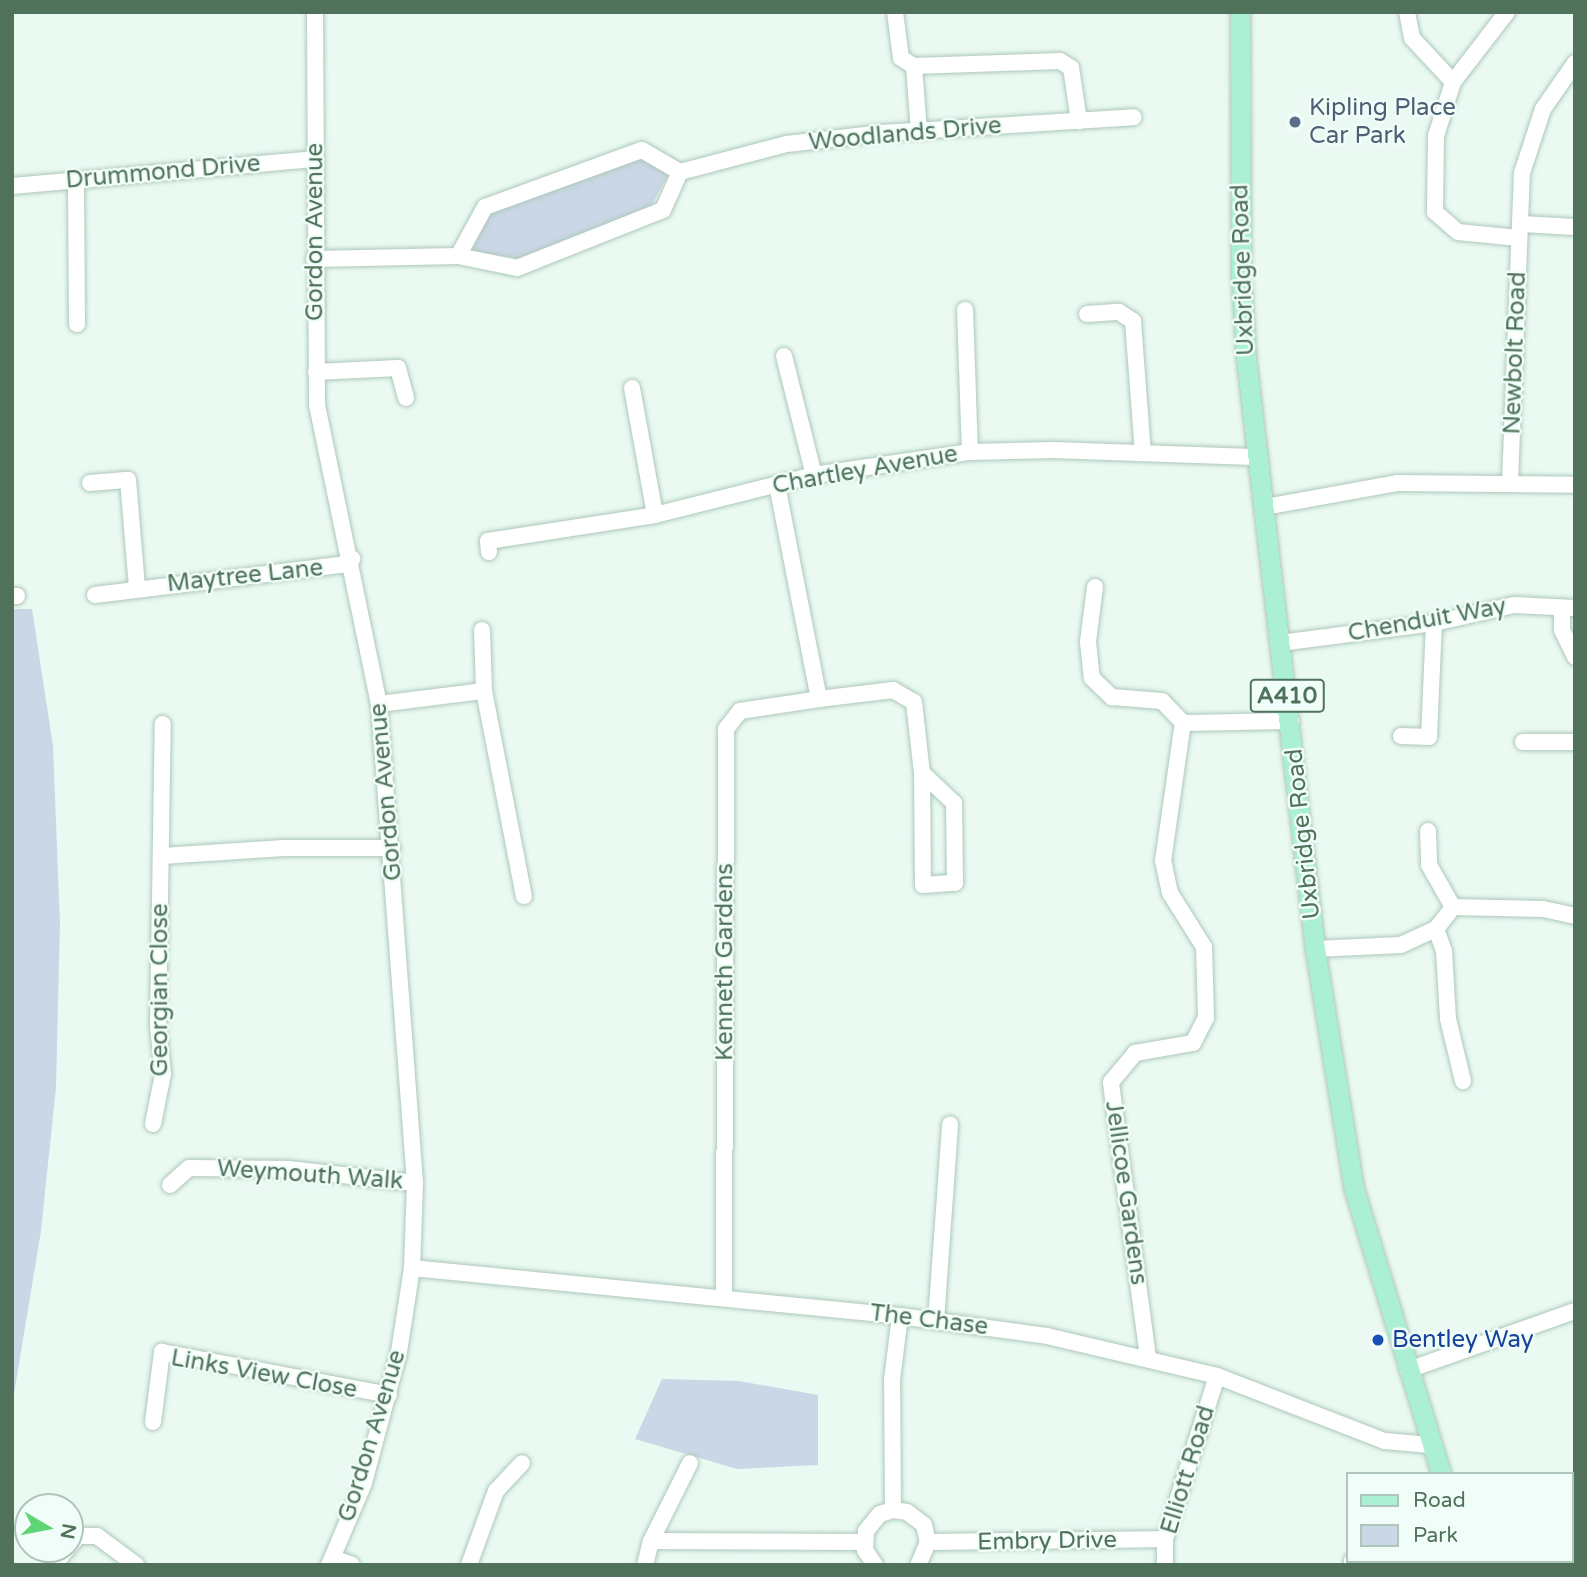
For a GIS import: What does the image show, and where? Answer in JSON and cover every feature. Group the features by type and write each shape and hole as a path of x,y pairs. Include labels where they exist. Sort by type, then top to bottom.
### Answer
{"main road":[{"name":"Uxbridge Road","path":"1240,12 1241,275 1315,949 1354,1189 1440,1472"}],"street":[{"name":"Gordon Avenue","path":"315,12 314,259 317,405 352,559 379,704 392,848 415,1183 412,1268 389,1395 363,1483 331,1562"},
{"path":"895,12 901,58 914,66 1060,61 1071,68 1079,121"},
{"path":"1407,12 1412,38 1453,82"},
{"path":"1507,12 1453,82 1436,136 1435,212 1458,232 1575,227"},
{"name":"Newbolt Road","path":"1510,483 1522,173 1543,109 1575,63"},
{"path":"914,66 919,132"},
{"name":"Woodlands Drive","path":"680,172 787,144 1133,117"},
{"path":"314,259 458,257 517,268 663,210 680,172 642,150 485,207 458,257"},
{"name":"Drummond Drive","path":"12,186 314,159"},
{"path":"76,180 77,324"},
{"path":"965,310 970,452"},
{"path":"1087,314 1119,312 1133,321 1143,453"},
{"path":"784,356 814,475"},
{"path":"316,372 398,368 406,398"},
{"path":"632,388 655,515"},
{"name":"Chartley Avenue","path":"489,552 488,541 655,515 814,475 970,452 1259,457"},
{"path":"90,483 128,480 137,588"},
{"path":"1265,507 1398,483 1575,485"},
{"path":"777,485 819,699"},
{"name":"Maytree Lane","path":"95,595 341,565 352,559"},
{"path":"1095,587 1088,642 1092,678 1112,697 1163,701 1183,723 1291,721"},
{"name":"Chenduit Way","path":"1280,643 1434,623 1514,605 1568,608"},
{"path":"1568,608 1562,630 1575,657"},
{"path":"1401,736 1429,737 1434,623"},
{"path":"482,630 484,691 524,896"},
{"name":"Kenneth Gardens","path":"724,1298 726,729 740,711 893,690 914,702 922,773"},
{"path":"379,704 484,691"},
{"name":"Jellicoe Gardens","path":"1148,1357 1111,1083 1135,1053 1193,1043 1206,1018 1204,947 1170,893 1163,861 1183,723"},
{"name":"Georgian Close","path":"153,1124 163,1074 158,1026 163,724"},
{"path":"1523,742 1575,742"},
{"path":"922,773 954,803 955,883 923,885 922,773"},
{"path":"1428,831 1429,865 1453,907"},
{"path":"162,856 284,848 392,848"},
{"path":"1315,949 1401,944 1436,929 1453,907"},
{"path":"1453,907 1543,909 1575,916"},
{"path":"1436,929 1444,951 1448,1019 1462,1081"},
{"path":"936,1321 950,1124"},
{"name":"Weymouth Walk","path":"170,1185 188,1168 288,1169 415,1183"},
{"name":"The Chase","path":"412,1268 900,1316 1047,1336 1148,1357 1217,1376 1385,1441 1430,1444"},
{"path":"1408,1370 1575,1311"},
{"path":"893,1510 892,1380 900,1316"},
{"name":"Links View Close","path":"153,1422 162,1352 389,1395"},
{"name":"Elliott Road","path":"1165,1565 1165,1539 1217,1376"},
{"path":"469,1565 496,1491 522,1463"},
{"path":"645,1565 651,1541 690,1463"},
{"path":"875,1565 864,1542 872,1521 893,1510 917,1517 929,1542 918,1565"},
{"path":"84,1536 97,1536 136,1565"},
{"name":"Embry Drive","path":"929,1542 1165,1539"},
{"path":"651,1541 864,1542"},
{"path":"331,1562 352,1565"}],"green space":[{"path":"641,158 668,175 648,212 521,259 472,251 489,211"},
{"path":"12,609 32,609 53,746 60,923 56,1087 41,1231 12,1406"},
{"path":"662,1379 739,1381 818,1395 818,1465 737,1469 635,1439"}],"place":[{"name":"Kipling Place Car Park","path":"1295,122"},
{"name":"Bentley Way","path":"1378,1340"}]}
